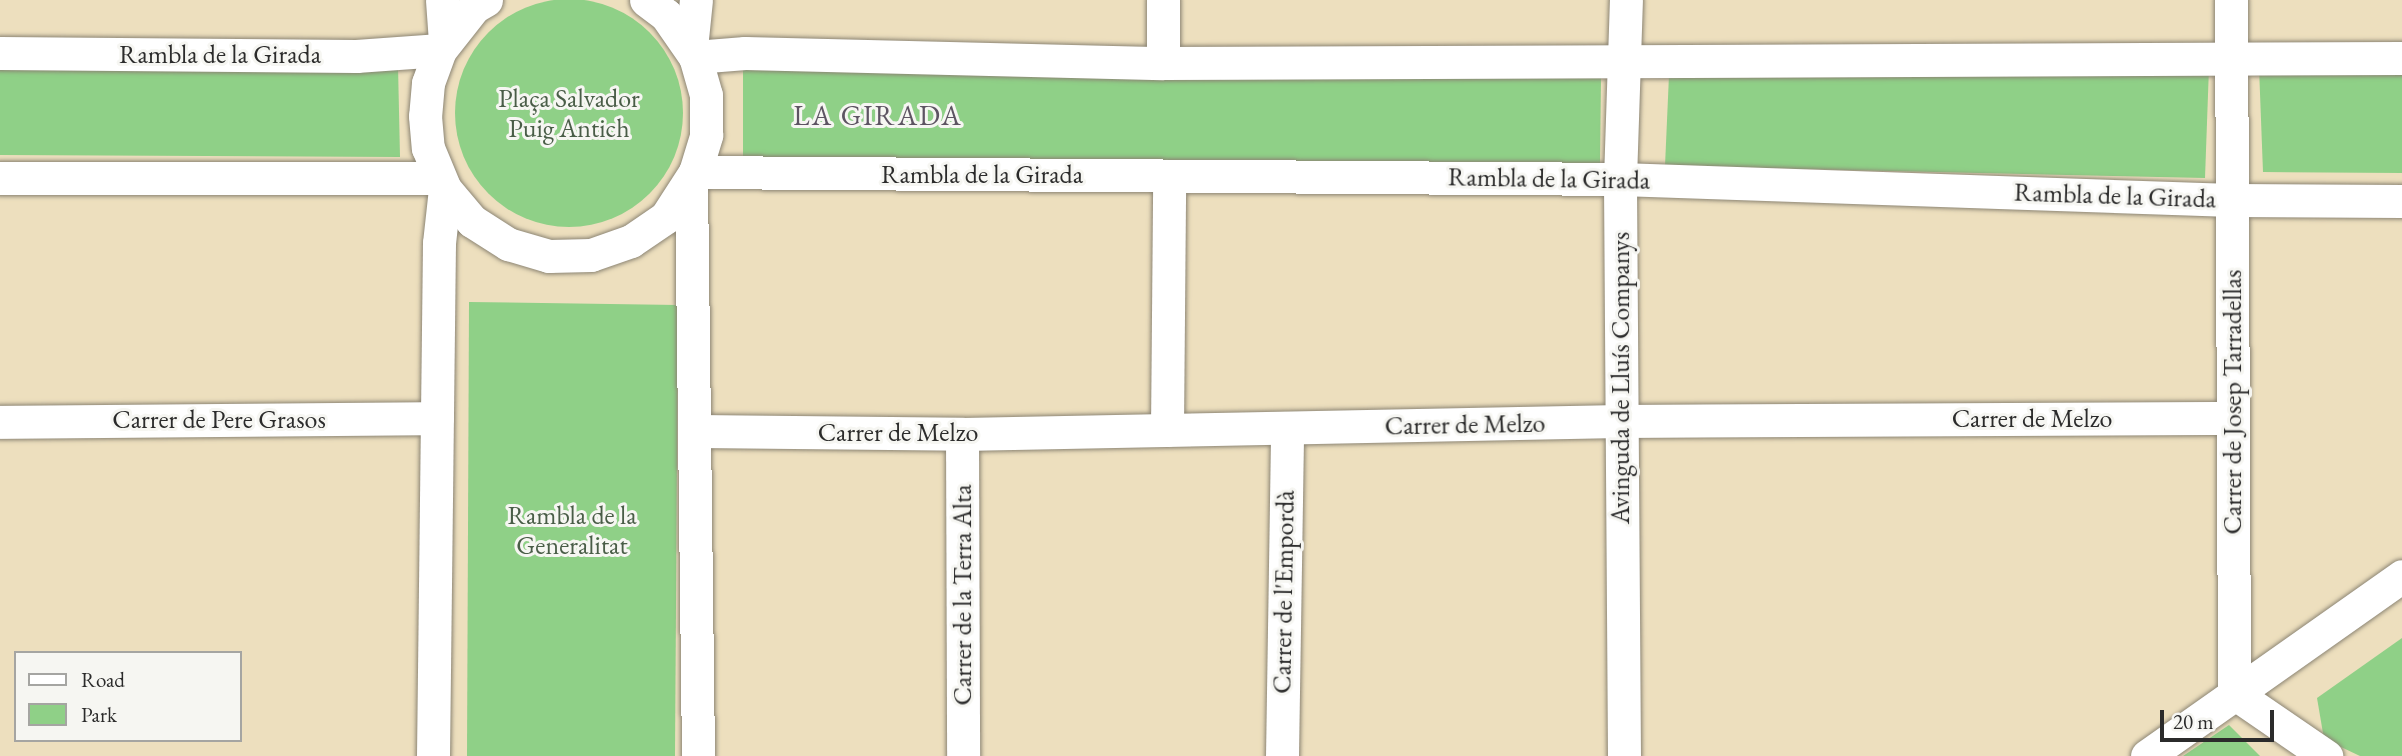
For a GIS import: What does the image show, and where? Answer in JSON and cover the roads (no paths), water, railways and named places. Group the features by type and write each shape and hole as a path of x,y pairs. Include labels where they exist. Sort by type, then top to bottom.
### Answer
{"street":[{"path":"442,0 443,46"},
{"path":"486,0 443,46 428,83 425,116 428,148 442,183 472,221 508,244 549,256 591,255 631,241 666,216 693,177 706,135 706,95 693,52 666,15 646,0"},
{"path":"693,52 696,0"},
{"path":"1163,0 1163,63"},
{"name":"Avinguda de Lluís Companys","path":"1624,756 1620,179 1626,0"},
{"name":"Carrer de Josep Tarradellas","path":"2229,697 2233,418 2231,0"},
{"name":"Rambla de la Girada","path":"0,53 355,56 443,46"},
{"path":"693,52 1163,63 1624,63 2231,55 2402,58"},
{"path":"1167,430 1169,176"},
{"path":"693,177 698,756"},
{"name":"Rambla de la Girada","path":"693,177 1620,179 2232,200 2402,201"},
{"path":"0,178 442,183"},
{"path":"433,756 442,183"},
{"name":"Carrer de Pere Grasos","path":"0,422 437,418"},
{"name":"Carrer de Melzo","path":"697,431 962,434 1620,421 2233,418"},
{"name":"Carrer de l'Empordà","path":"1282,756 1287,428"},
{"name":"Carrer de la Terra Alta","path":"962,434 963,756"},
{"path":"2147,756 2402,576"},
{"path":"2229,697 2292,756"},
{"path":"2229,697 2326,756"}],"district":[{"name":"LA GIRADA","path":"878,115"}],"park label":[{"name":"Plaça Salvador Puig Antich","path":"569,114"},
{"name":"Rambla de la Generalitat","path":"572,531"}]}
